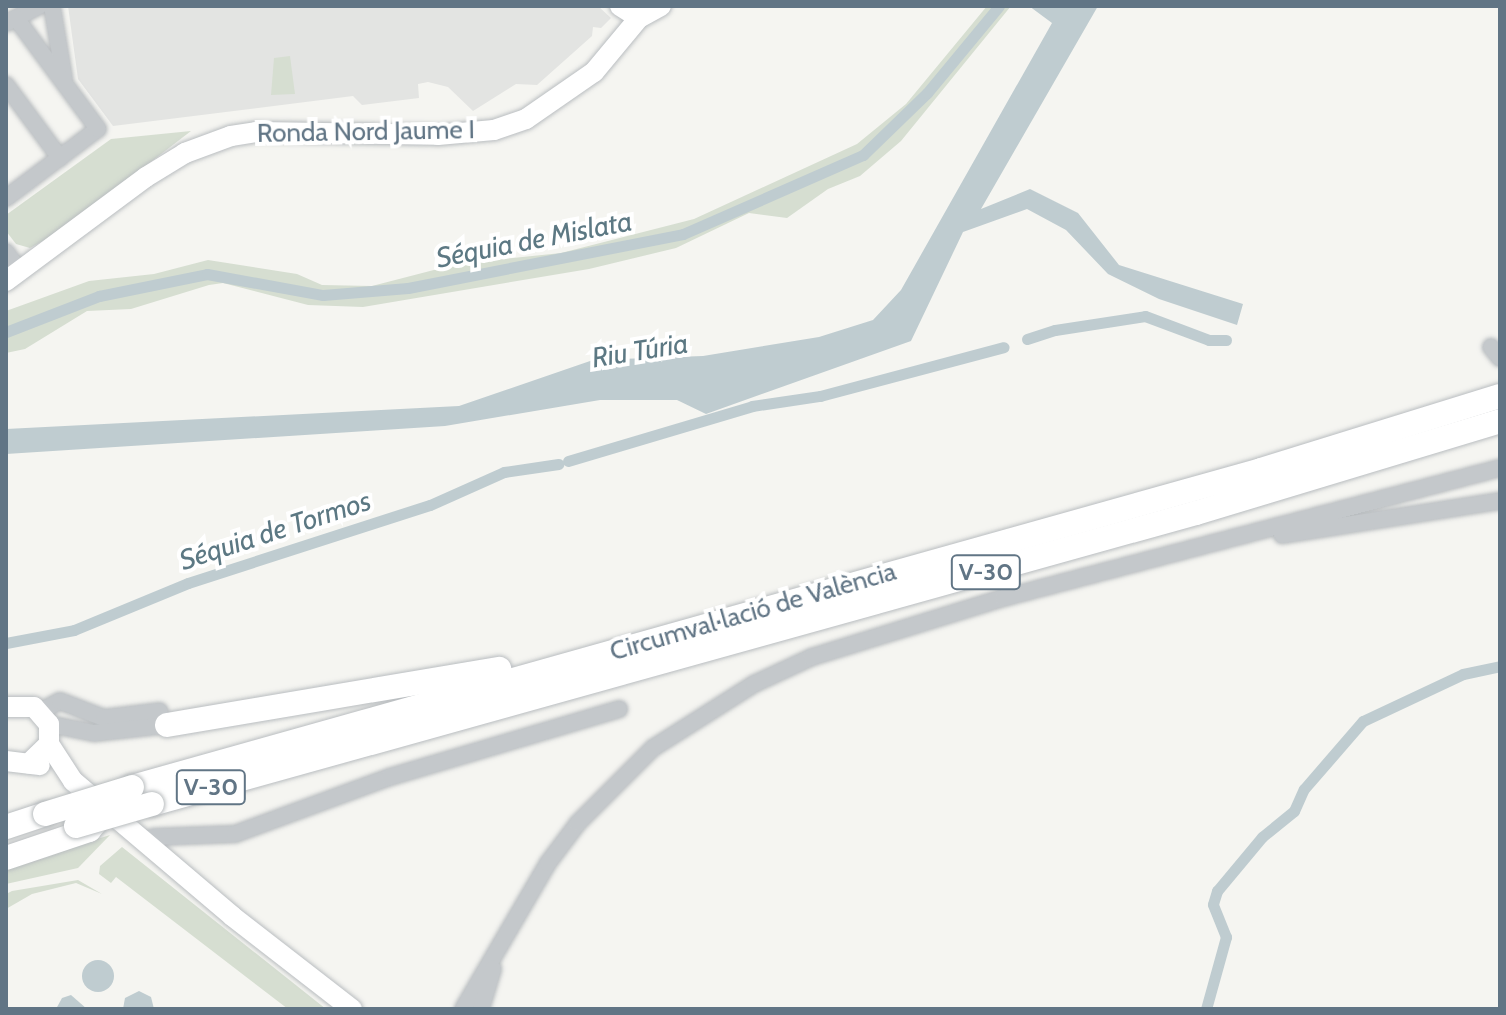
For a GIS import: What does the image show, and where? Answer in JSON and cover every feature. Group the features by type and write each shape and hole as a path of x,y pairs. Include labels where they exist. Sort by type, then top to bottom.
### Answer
{"highway":[{"name":"Circumval·lació de València","path":"6,827 132,787 1261,470 1500,396"},
{"name":"Circumval·lació de València","path":"6,847 1196,513 1500,421"},
{"path":"163,718 388,691 769,607"},
{"path":"6,858 84,826"}],"main road":[{"name":"Ronda Nord Jaume I","path":"13,276 146,177 185,153 256,132 438,135 494,130 560,100 594,72 614,45 628,12 661,6"},
{"path":"10,701 46,726 73,781"},
{"path":"29,763 46,726"},
{"path":"6,761 29,763 73,781 352,1007"}],"street":[{"path":"39,6 11,20 54,57"},
{"path":"6,198 98,129 65,84 54,57 52,6"},
{"path":"6,85 60,158"},
{"path":"6,252 13,276"},
{"path":"463,1009 548,863 620,777 698,716 754,684 812,657 1003,598 1500,468"},
{"path":"1236,538 1326,529 1500,501"},
{"path":"60,701 112,719 163,718 94,733 46,726 60,701"},
{"path":"146,843 154,837 235,834 390,777 619,709"},
{"path":"481,1009 505,934"}],"shaded area":[{"path":"68,6 598,6 611,18 601,28 593,27 592,36 537,85 516,84 473,111 448,87 428,82 418,84 419,98 362,105 353,96 113,126 78,79"},
{"path":"987,6 1011,6 901,141 860,176 828,189 787,218 749,213 676,248 589,269 363,307 308,305 223,283 209,285 131,309 87,311 25,349 6,353 6,311 89,281 154,274 208,260 297,274 322,285 372,286 457,264 561,253 694,219 857,144 906,104"},
{"path":"1029,6 1098,6 981,209 1030,189 1078,213 1119,265 1243,304 1237,325 1159,299 1108,274 1066,230 1027,209 963,232 911,341 706,414 677,400 600,400 445,426 6,454 6,429 459,406 593,360 703,356 819,337 873,320 901,290 1052,23"},
{"path":"290,56 295,94 271,95 274,58"},
{"path":"191,131 61,231 30,248 16,244 6,231 6,215 111,139"},
{"path":"110,835 78,868 6,884 6,867"},
{"path":"122,847 326,1009 288,1009 116,877 111,883 99,874 100,866"},
{"path":"78,880 102,894 76,883 32,894 6,909 6,894 12,891"},
{"path":"98,960 109,965 114,976 109,987 98,992 87,987 82,976 87,965"},
{"path":"139,991 151,997 154,1009 123,1009 125,998"},
{"path":"71,995 87,1009 56,1009 62,998"}],"waterway":[{"name":"Séquia de Mislata","path":"6,332 99,296 207,274 323,295 408,288 683,234 863,155 927,93 999,6"},
{"name":"Séquia de Tormos","path":"1027,339 1055,330 1145,316 1209,340 1226,340"},
{"name":"Séquia de Tormos","path":"568,461 752,406 820,396 1004,347"},
{"name":"Séquia de Tormos","path":"6,643 74,630 188,583 430,505 504,472 558,464"},
{"path":"1206,1009 1226,937 1213,904 1217,891 1262,837 1294,811 1304,789 1363,721 1463,674 1500,666"}],"water label":[{"name":"Riu Túria","path":"640,350"}]}
